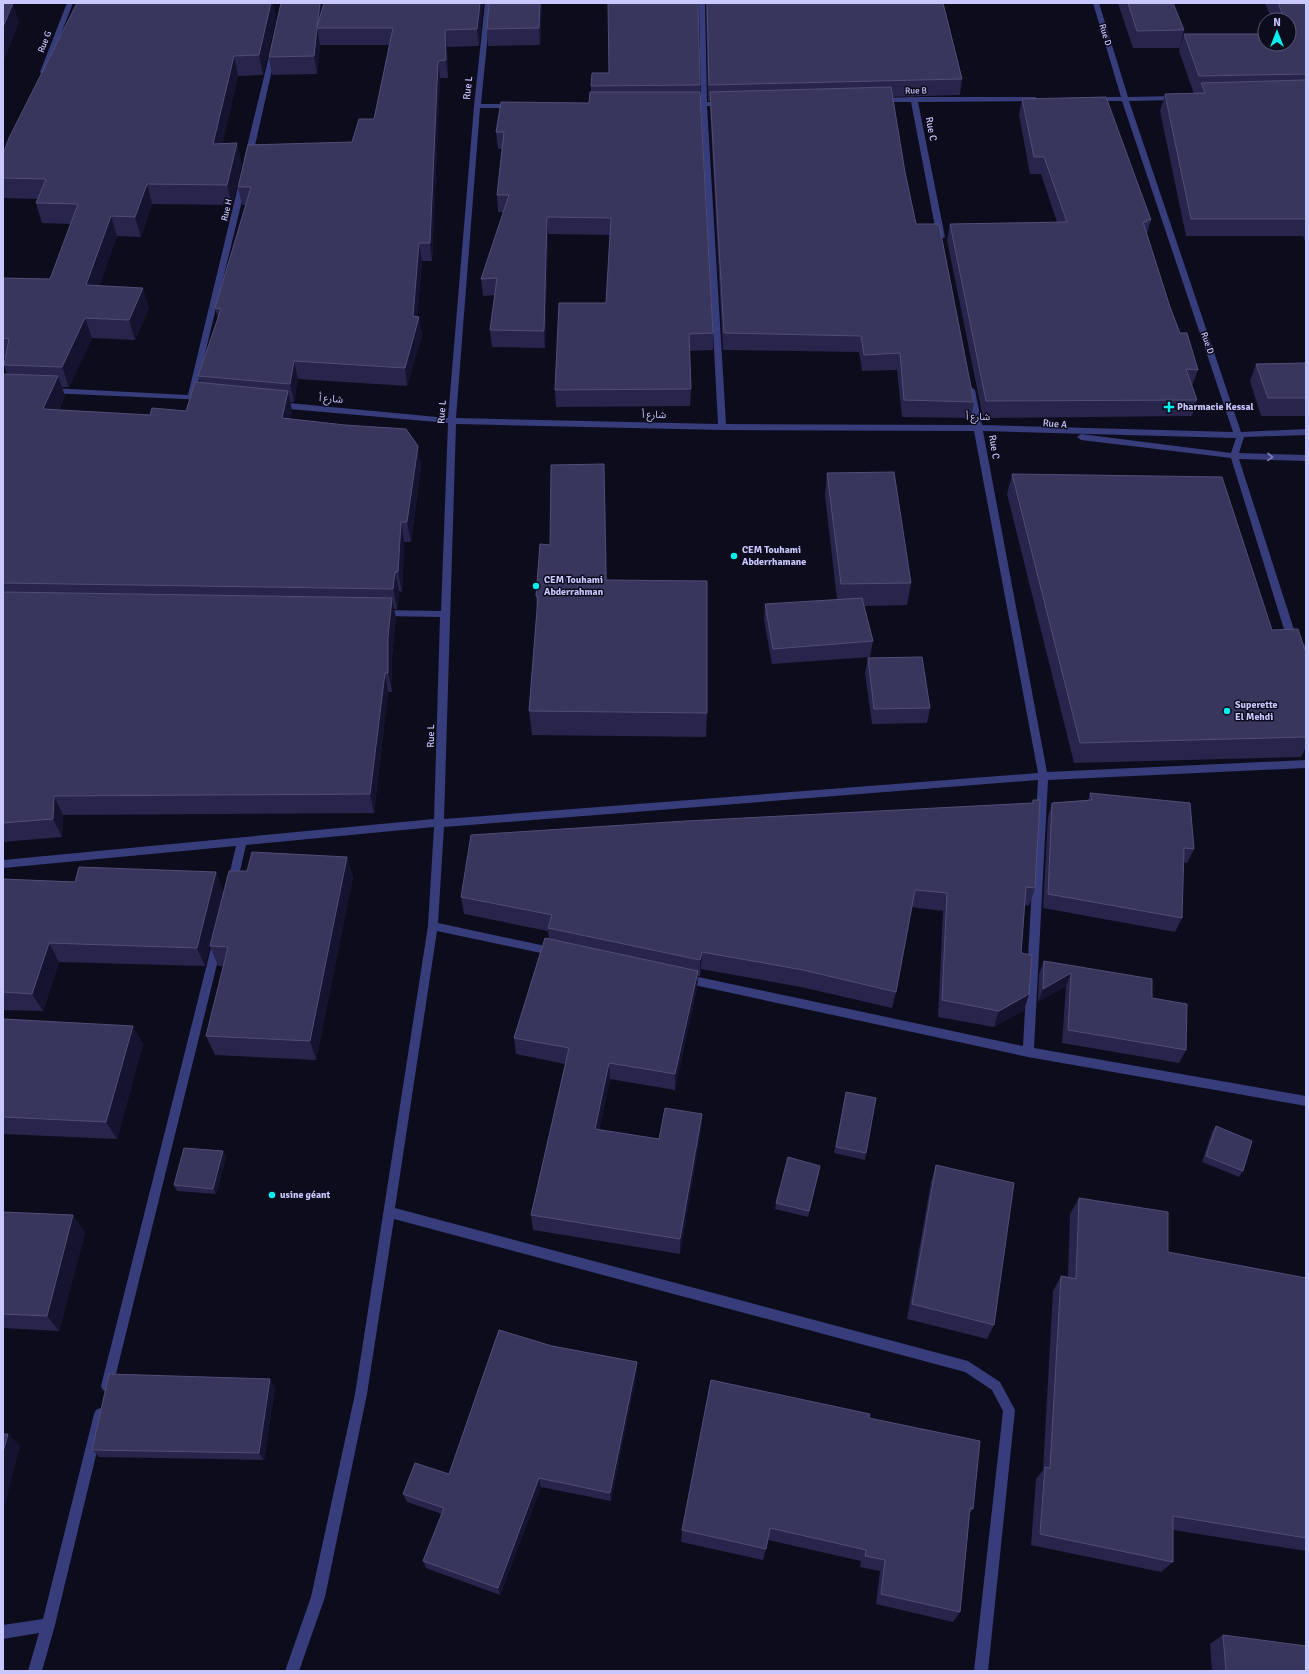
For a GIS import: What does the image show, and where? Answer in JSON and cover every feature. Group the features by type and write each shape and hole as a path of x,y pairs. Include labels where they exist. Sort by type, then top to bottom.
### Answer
{"street":[{"name":"Rue G","path":"39,83 70,3"},
{"name":"Rue L","path":"292,1671 318,1597 361,1394 433,926 439,823 452,421 477,106 488,3"},
{"path":"702,3 704,105 722,427"},
{"name":"Rue D","path":"1096,3 1125,100 1239,436"},
{"name":"Rue H","path":"192,397 275,42"},
{"path":"1086,100 1188,98"},
{"name":"Rue B","path":"875,100 1039,100"},
{"name":"Rue C","path":"914,100 943,248"},
{"path":"680,105 727,104"},
{"path":"477,106 524,106"},
{"name":"Rue C","path":"970,381 1043,776 1028,1052"},
{"path":"42,391 192,397 215,400"},
{"name":"شارع أ","path":"270,405 452,421 722,427 979,428 1239,436"},
{"name":"Rue A","path":"979,428 1130,442 1234,456"},
{"name":"شارع أ","path":"1060,435 1239,436 1306,432"},
{"path":"1239,436 1234,456 1296,652"},
{"path":"1234,456 1306,458"},
{"path":"374,613 445,614"},
{"path":"3,864 439,823 1043,776 1306,764"},
{"path":"229,895 242,841"},
{"path":"433,926 564,954"},
{"path":"35,1671 48,1625 219,933"},
{"path":"672,977 1028,1052 1306,1101"},
{"path":"390,1212 968,1367 996,1386 1009,1410 981,1671"},
{"path":"3,1632 48,1625"}],"building":[{"path":"3,3 13,3 3,27"},
{"path":"77,3 271,3 259,55 234,56 213,144 237,143 227,185 147,184 135,217 111,216 86,285 143,288 129,320 85,318 62,367 4,365 9,339 3,338 3,278 50,279 78,204 36,203 46,179 3,178 3,154 9,138"},
{"path":"281,3 320,3 317,27 324,3 480,3 477,29 445,30 446,60 438,61 430,243 419,243 413,316 419,317 405,368 294,361 290,384 198,376 221,309 215,308 251,187 238,187 248,145 352,142 359,119 374,119 393,28 317,28 314,56 269,57"},
{"path":"489,3 540,3 539,28 487,29"},
{"path":"608,3 698,3 700,85 591,86 592,73 609,73"},
{"path":"707,3 943,3 962,79 709,85"},
{"path":"1128,3 1173,3 1184,30 1137,31"},
{"path":"1278,3 1306,3 1306,74 1199,76 1184,34 1257,34 1257,52 1297,52 1297,12 1282,12"},
{"path":"1306,80 1306,219 1191,219 1165,94 1205,93 1201,83"},
{"path":"891,87 905,172 916,224 939,224 974,402 904,400 900,353 864,355 861,336 724,333 710,92"},
{"path":"590,92 700,92 713,333 689,334 691,389 555,390 559,303 606,303 611,218 547,217 544,331 490,330 497,278 481,279 509,195 497,195 504,132 496,132 501,102 589,103"},
{"path":"1106,97 1151,220 1146,220 1147,222 1143,222 1170,307 1180,333 1187,333 1198,370 1186,369 1197,400 986,401 950,224 1067,222 1044,157 1034,157 1022,99"},
{"path":"1306,363 1306,398 1268,398 1256,364"},
{"path":"3,374 58,376 43,409 150,415 152,408 186,411 195,382 288,391 282,418 345,425 406,429 418,446 407,522 401,522 398,572 395,572 393,589 3,583"},
{"path":"604,464 606,580 707,581 707,713 529,711 538,597 536,596 540,544 550,545 551,465"},
{"path":"894,472 911,583 841,584 827,473"},
{"path":"1012,474 1222,477 1272,630 1298,629 1306,653 1306,737 1080,743"},
{"path":"3,592 392,598 388,637 388,673 385,673 370,794 54,796 53,819 3,823"},
{"path":"862,598 873,641 773,649 765,604"},
{"path":"922,657 930,708 874,709 868,658"},
{"path":"1090,793 1190,803 1194,849 1184,848 1182,918 1048,894 1052,803 1092,800"},
{"path":"1033,800 1040,800 1035,888 1026,887 1021,953 1032,955 1029,994 999,1011 942,1000 947,893 915,890 896,992 803,970 702,952 700,960 548,928 552,915 461,897 471,835 686,821 1033,803"},
{"path":"252,852 347,857 310,1041 206,1036 228,947 210,946 229,871 247,871"},
{"path":"79,867 216,872 197,948 49,943 32,994 3,992 3,879 75,882"},
{"path":"545,938 698,971 675,1074 609,1063 595,1129 659,1139 665,1108 702,1114 680,1239 531,1215 569,1048 514,1038"},
{"path":"1044,961 1152,979 1152,998 1187,1004 1186,1050 1068,1030 1071,973 1043,989"},
{"path":"3,1019 133,1026 106,1122 3,1117"},
{"path":"846,1092 876,1098 866,1153 836,1147"},
{"path":"1216,1126 1252,1141 1243,1171 1206,1156"},
{"path":"184,1148 223,1151 213,1189 174,1185"},
{"path":"788,1157 820,1166 809,1211 776,1203"},
{"path":"936,1165 1014,1183 994,1325 912,1304"},
{"path":"1079,1198 1168,1212 1168,1252 1306,1278 1306,1538 1173,1516 1173,1562 1040,1534 1045,1467 1050,1468 1061,1276 1076,1279"},
{"path":"3,1212 73,1215 47,1316 3,1314"},
{"path":"499,1330 552,1346 637,1362 610,1493 539,1478 498,1588 423,1561 444,1508 403,1494 415,1463 449,1474"},
{"path":"109,1374 270,1379 259,1453 92,1450"},
{"path":"711,1380 870,1414 869,1418 980,1441 973,1509 970,1508 960,1612 881,1594 885,1560 865,1556 866,1550 770,1528 766,1549 682,1530"},
{"path":"3,1434 8,1434 3,1452"},
{"path":"1223,1635 1306,1646 1306,1671 1226,1671"}],"place":[{"name":"Pharmacie Kessal","path":"1169,407"},
{"name":"CEM Touhami Abderrhamane","path":"734,556"},
{"name":"CEM Touhami Abderrahman","path":"536,586"},
{"name":"Superette El Mehdi","path":"1227,711"},
{"name":"usine géant","path":"272,1195"}]}
